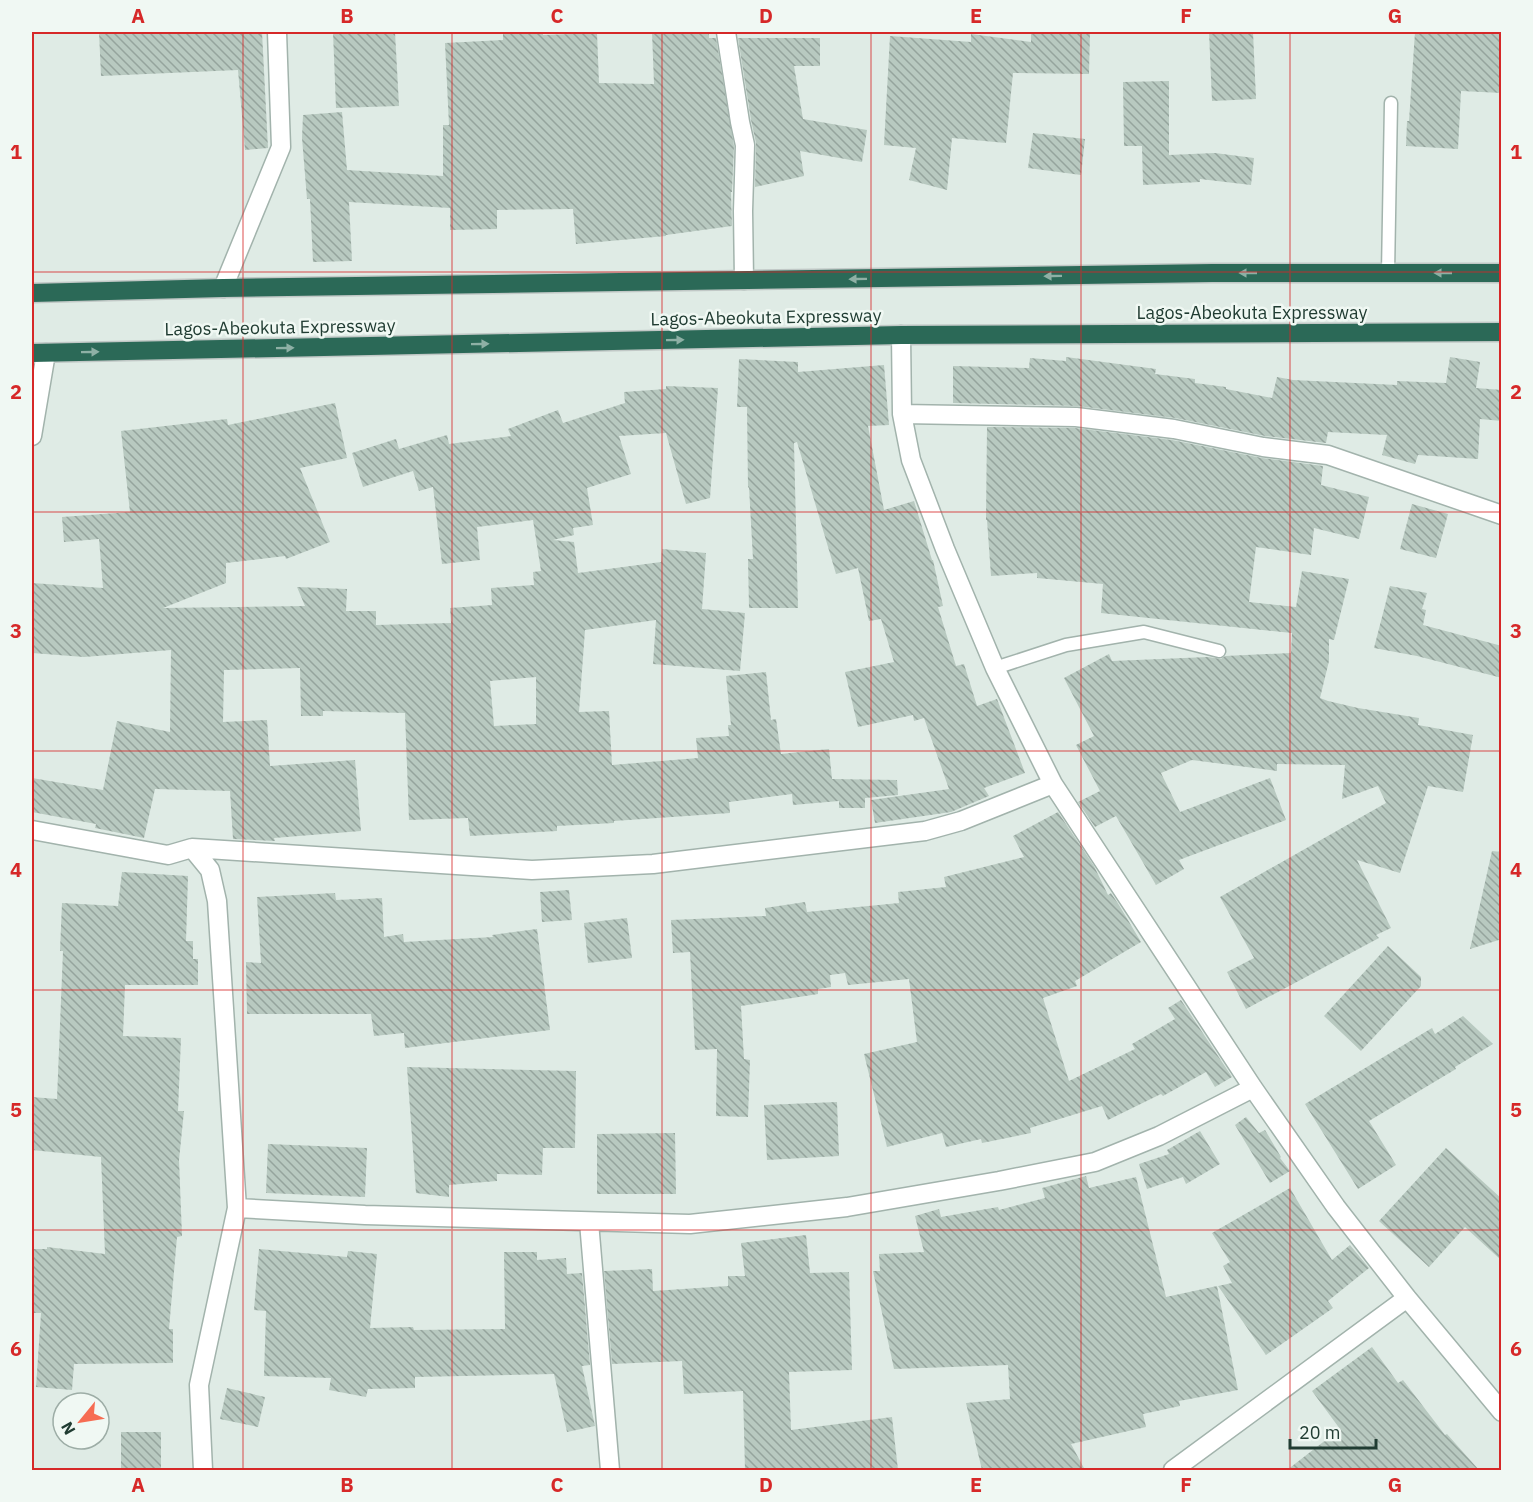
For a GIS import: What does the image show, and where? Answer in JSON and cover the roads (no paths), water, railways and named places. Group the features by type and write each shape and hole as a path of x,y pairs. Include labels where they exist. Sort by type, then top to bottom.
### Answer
{"highway":[{"name":"Lagos-Abeokuta Expressway","path":"32,293 1212,273 1502,273"},
{"name":"Lagos-Abeokuta Expressway","path":"39,353 901,335 1502,332"}],"street":[{"path":"223,288 281,147 277,32"},
{"path":"726,32 745,145 744,280"},
{"path":"901,335 902,414 912,460 945,549 995,668 1053,784 1253,1088 1336,1207 1407,1299 1502,1412"},
{"path":"32,436 39,353"},
{"path":"902,414 1076,417 1174,429 1263,447 1328,455 1502,515"},
{"path":"32,831 168,855 192,848 532,870 653,864 925,831 961,821 1053,784"},
{"path":"192,848 210,870 217,902 237,1209 199,1385 203,1470"},
{"path":"237,1209 690,1224 848,1207 1095,1162 1159,1136 1253,1088"},
{"path":"589,1222 610,1470"},
{"path":"1173,1470 1407,1299"}],"lane":[{"path":"1388,273 1391,103"},
{"path":"995,668 1066,645 1144,632 1219,651"}]}
